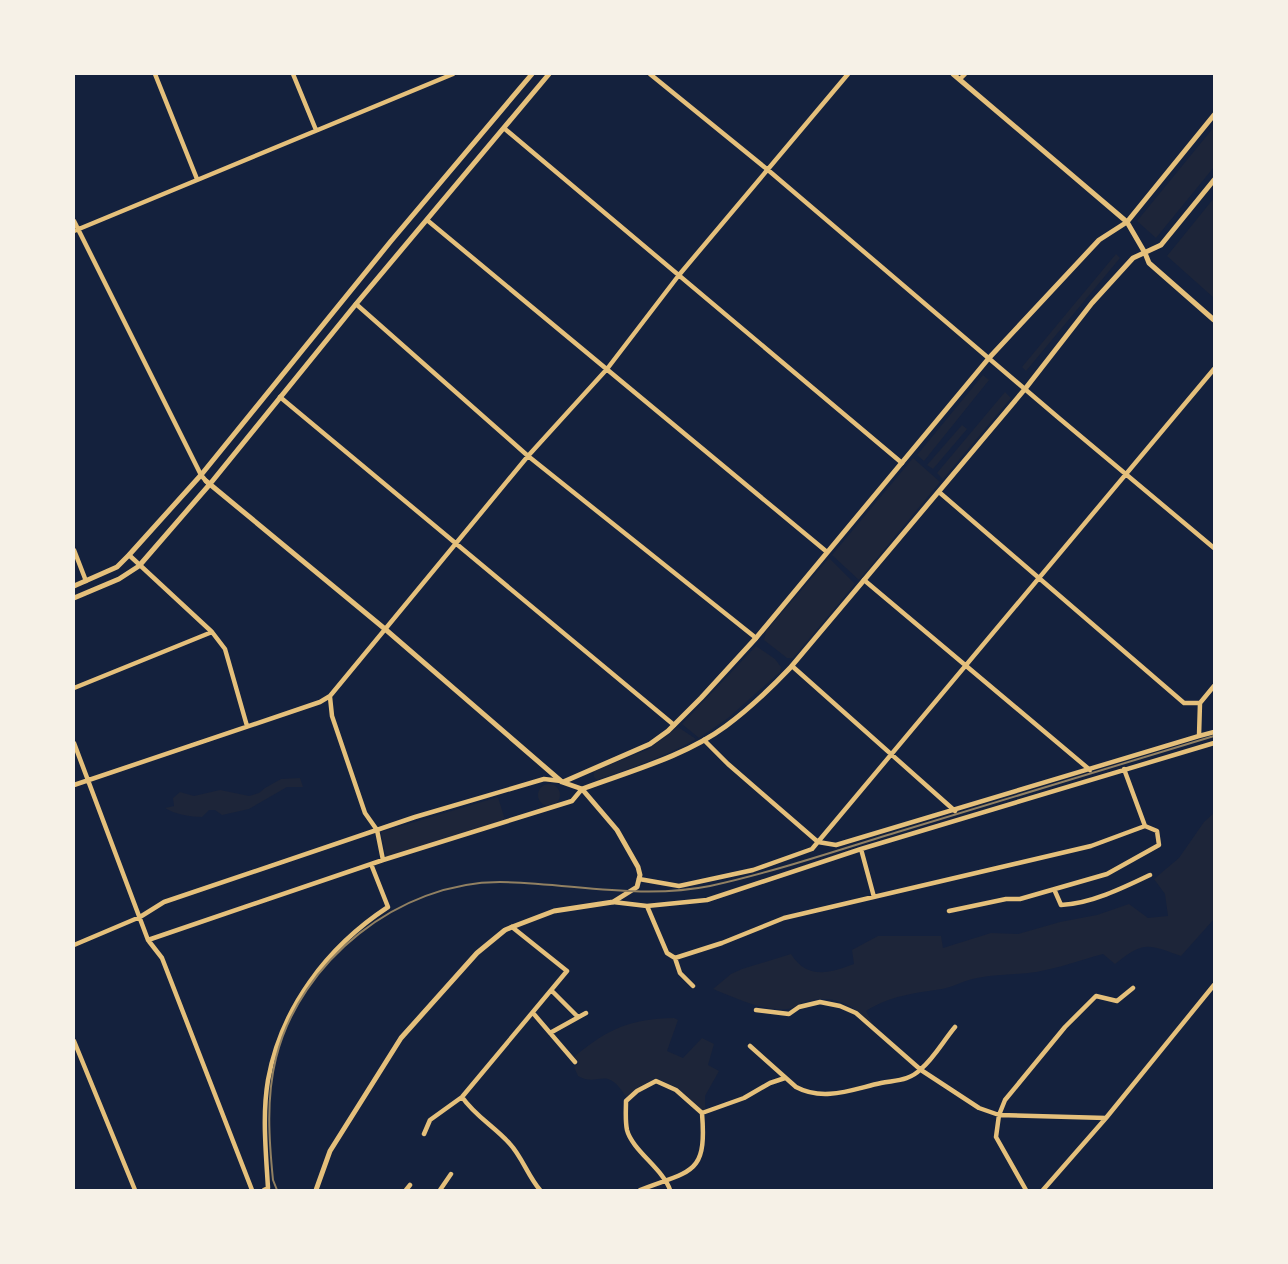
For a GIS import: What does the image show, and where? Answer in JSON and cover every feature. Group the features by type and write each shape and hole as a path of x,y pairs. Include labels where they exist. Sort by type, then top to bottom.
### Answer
{"street":[{"path":"155,74 197,178"},
{"path":"293,74 316,130"},
{"path":"75,230 438,76 453,74"},
{"path":"74,586 117,567 201,475 532,74"},
{"path":"74,598 119,579 139,566 549,74"},
{"path":"650,74 768,170 1214,548"},
{"path":"74,785 315,704 330,696 528,456 607,369 679,275 848,74"},
{"path":"953,74 1127,222 1149,263 1214,320"},
{"path":"960,79 965,74"},
{"path":"562,782 650,744 674,725 756,638 989,358 1100,240 1127,222 1214,116"},
{"path":"505,129 902,464"},
{"path":"148,940 383,860 572,801 582,789 670,757 725,727 757,701 792,666 1026,389 1092,303 1133,258 1161,245 1214,180"},
{"path":"427,220 827,552"},
{"path":"74,221 75,230 201,475 562,782"},
{"path":"356,304 528,456 756,638"},
{"path":"639,879 678,886 766,866 812,849 1128,475 1214,369"},
{"path":"280,397 674,725"},
{"path":"939,492 1184,703 1199,703"},
{"path":"74,550 86,581"},
{"path":"129,555 212,632 225,649 247,726"},
{"path":"863,580 1090,770"},
{"path":"74,688 212,632"},
{"path":"792,666 956,811"},
{"path":"1199,736 1199,703 1214,686"},
{"path":"330,696 332,716 365,813 377,830 383,860"},
{"path":"704,740 818,842 836,845 1214,732"},
{"path":"74,743 148,940 162,958 252,1191"},
{"path":"316,1191 331,1151 401,1038 477,953 505,930 554,911 612,902 647,906 707,900 861,849 1214,743"},
{"path":"1124,769 1145,826"},
{"path":"74,945 140,916 164,902 377,830 544,779 582,789 617,830 638,867 639,879 632,891 612,902"},
{"path":"675,958 722,943 784,918 1091,846 1145,826 1157,831 1159,845 1107,874 1020,899 1006,899 949,911"},
{"path":"861,849 874,897"},
{"path":"264,1191 268,1188 268,1080 276,1048 285,1024 319,968 364,924 388,907 372,864"},
{"path":"1054,889 1061,905 1072,905 1128,886 1150,875"},
{"path":"647,906 667,953 675,958 680,972 693,986"},
{"path":"424,1134 430,1120 462,1097 566,971 512,927"},
{"path":"1043,1190 1107,1118 1214,985"},
{"path":"1026,1191 996,1137 999,1115 1005,1100 1073,1018 1096,996 1117,1000 1133,988"},
{"path":"552,991 578,1017"},
{"path":"757,1010 789,1014 799,1007 820,1002 840,1006 856,1013 921,1070 979,1108 999,1115 1107,1118"},
{"path":"533,1013 575,1062"},
{"path":"551,1033 586,1013"},
{"path":"750,1046 785,1078 804,1091 848,1092 902,1081 921,1070 955,1027"},
{"path":"74,1041 135,1191"},
{"path":"702,1113 744,1098 785,1078"},
{"path":"640,1191 667,1180 688,1171 701,1160 704,1138 702,1113 676,1090 656,1081 636,1091 626,1101 627,1132 657,1172 667,1180 670,1191"},
{"path":"462,1097 469,1107 512,1146 540,1191"},
{"path":"440,1191 451,1174"}],"shaded area":[{"path":"1214,127 1214,167 1156,238 1137,221"},
{"path":"1214,198 1214,298 1167,256"},
{"path":"1116,254 1120,258 1026,371 1022,367"},
{"path":"983,375 989,380 924,461 917,455"},
{"path":"1005,392 1011,398 943,479 937,473"},
{"path":"962,425 967,429 933,469 927,465"},
{"path":"913,458 940,482 859,580 832,555"},
{"path":"829,558 855,584 793,658 787,658 764,640 766,631"},
{"path":"756,646 775,659 781,667 780,672 728,718 699,738 682,724"},
{"path":"678,727 696,739 635,766 597,780 594,777 594,771 649,749"},
{"path":"300,778 303,787 287,787 249,809 222,815 215,810 209,810 202,817 193,816 165,808 174,806 173,798 180,792 194,796 220,790 249,796 281,779"},
{"path":"549,784 557,787 560,795 557,803 549,806 541,803 538,795 541,787"},
{"path":"498,797 505,820 386,857 381,832"},
{"path":"1214,813 1214,919 1181,956 1146,947 1133,951 1115,964 1103,954 1036,972 973,979 946,988 903,996 875,1006 866,1011 874,1026 859,1012 835,1000 817,999 789,1009 777,1009 749,1003 713,989 731,974 742,969 791,954 804,968 812,971 828,972 845,967 854,964 852,950 878,936 941,936 943,948 991,933 1018,934 1097,915 1129,904 1148,918 1168,916 1165,894 1154,879 1179,858 1204,822"},
{"path":"645,1020 678,1020 667,1051 683,1058 702,1038 714,1044 708,1065 719,1071 705,1096 705,1110 676,1087 655,1078 626,1097 613,1081 578,1076 574,1067 579,1063 574,1057 609,1032"}],"railway":[{"path":"277,1190 273,1180 270,1104 276,1058 288,1023 307,990 331,960 359,934 391,912 426,896 462,886 500,882 631,891 684,890 710,886 806,860 1214,736"}]}
